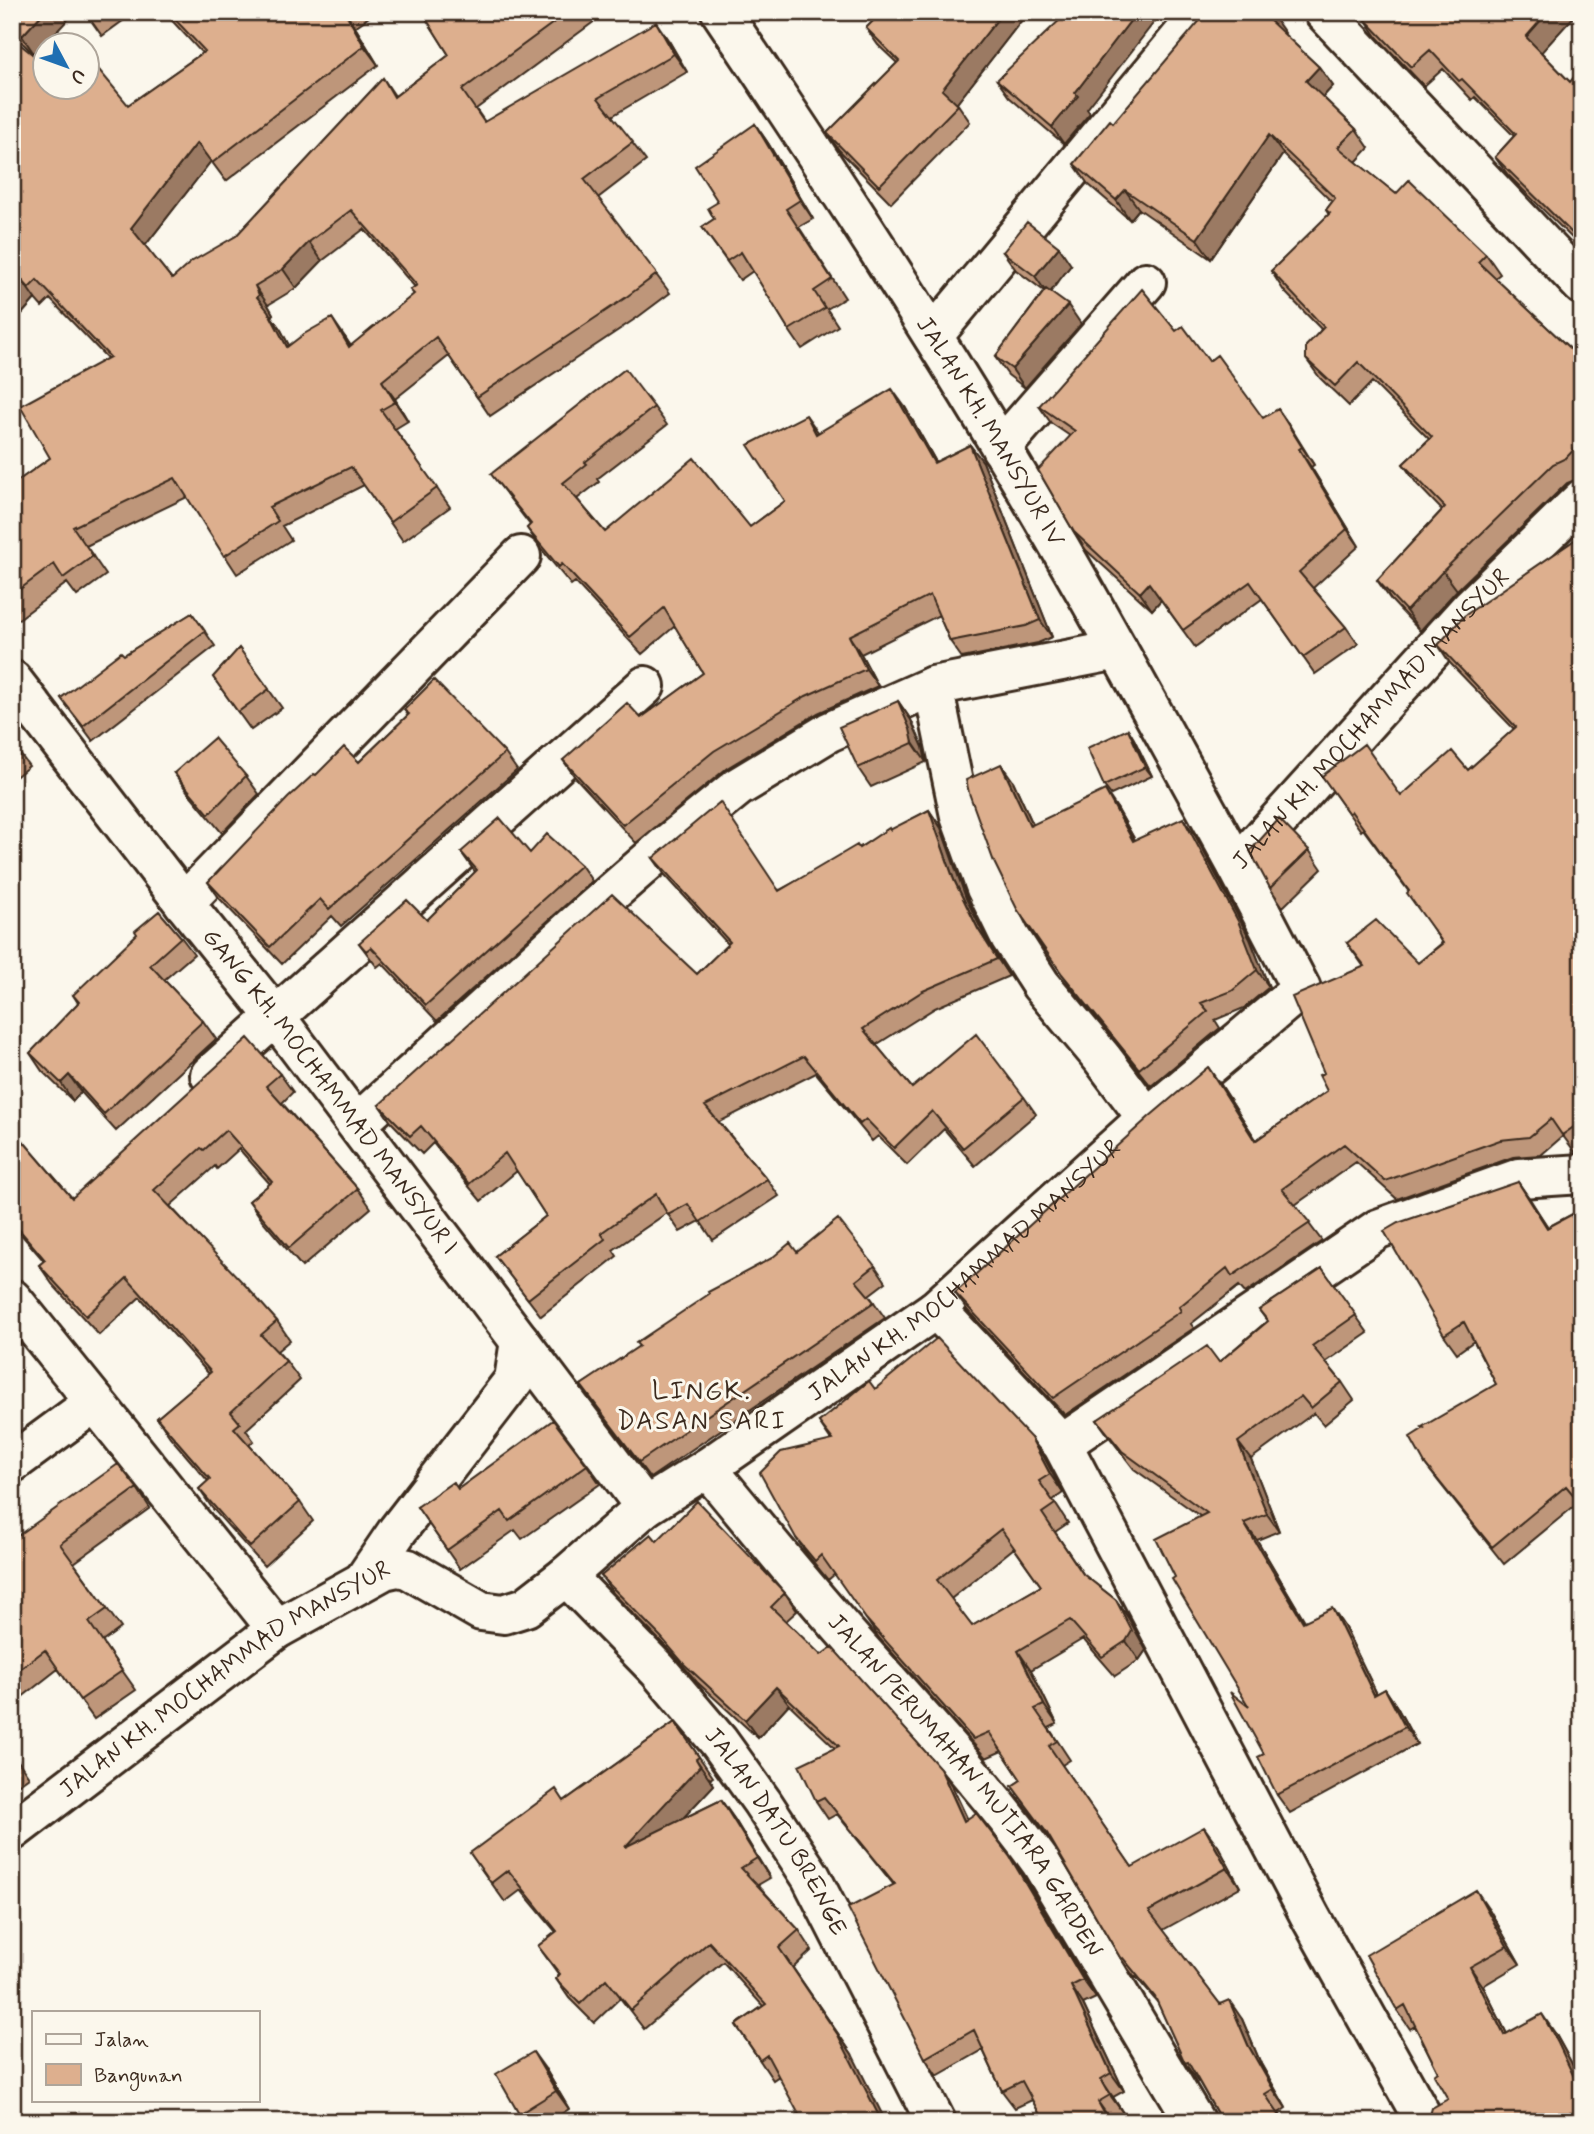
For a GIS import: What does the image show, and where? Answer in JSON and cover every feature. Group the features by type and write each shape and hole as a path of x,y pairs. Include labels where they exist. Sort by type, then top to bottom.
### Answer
{"street":[{"name":"JALAN KH. MANSYUR IV","path":"721,12 933,336 1001,448 1118,650 1237,866"},
{"path":"933,336 1202,12"},
{"path":"1324,12 1582,285"},
{"path":"1001,448 1146,282"},
{"name":"JALAN KH. MOCHAMMAD MANSYUR","path":"12,1831 277,1629 384,1570 403,1568 481,1611 504,1614 526,1607 645,1507 707,1468 936,1309 1147,1118 1301,989 1237,866 1472,606 1582,499"},
{"path":"184,903 522,556"},
{"path":"357,1124 576,924 738,787 829,732 933,686 1118,650"},
{"name":"GANG KH. MOCHAMMAD MANSYUR I","path":"12,680 274,1015 645,1507"},
{"path":"933,686 946,737 960,817 986,888 1010,937 1041,985 1102,1058 1147,1118"},
{"path":"182,1100 274,1015 645,687"},
{"path":"1062,1444 1378,1229 1520,1178 1582,1174"},
{"path":"12,1299 277,1629"},
{"path":"936,1309 1062,1444 1311,1918 1425,2122"},
{"path":"364,1580 398,1530 514,1380 520,1341"},
{"path":"12,1463 95,1402"},
{"name":"JALAN PERUMAHAN MUTIARA GARDEN","path":"707,1468 831,1616 951,1748 1020,1834 1041,1863 1195,2122"},
{"name":"JALAN DATU BRENGE","path":"566,1576 658,1670 719,1742 762,1802 811,1877 936,2122"}],"building":[{"path":"12,12 44,12 22,36 12,27"},
{"path":"168,12 345,12 364,46 212,163 197,143 131,228 172,279 191,262 236,236 383,78 394,97 449,55 422,12 568,12 462,90 484,122 656,22 674,54 598,98 633,142 584,179 657,274 477,397 436,337 382,381 395,402 381,410 437,488 390,522 351,467 269,507 278,521 224,556 175,478 73,527 93,556 63,578 54,564 12,595 12,485 50,458 20,406 110,357 37,280 29,288 22,280 12,291 12,38 32,54 32,102 102,102 102,74 128,105 205,51","holes":["351,210 417,285 410,290 414,294 349,347 332,318 287,347 268,311 257,297 259,295 255,286 283,269 309,242"]},
{"path":"882,12 1003,12 942,90 958,105 879,186 827,133 899,61 866,28"},
{"path":"1068,12 1137,12 1075,93 1078,96 1052,127 997,80"},
{"path":"1207,12 1271,13 1267,18 1319,67 1306,81 1356,129 1338,147 1396,194 1409,180 1486,254 1478,262 1582,360 1582,441 1566,458 1553,464 1443,571 1406,611 1377,580 1445,507 1403,464 1432,437 1358,362 1335,386 1306,359 1306,346 1324,327 1271,271 1330,213 1326,210 1335,198 1269,135 1197,239 1125,190 1116,200 1074,164 1110,120 1113,123"},
{"path":"1373,12 1548,12 1526,37 1570,82 1579,71 1582,74 1582,249 1579,245 1581,242 1495,157 1516,134 1430,50 1411,67 1365,19"},
{"path":"755,124 800,200 786,209 832,279 814,291 825,308 789,330 741,252 727,261 702,227 714,219 708,208 718,202 695,166"},
{"path":"1027,222 1059,247 1035,276 1003,252"},
{"path":"1046,289 1068,305 1012,369 995,357"},
{"path":"1142,289 1176,331 1183,326 1209,361 1217,355 1263,418 1278,409 1347,529 1299,572 1346,627 1303,657 1250,582 1183,630 1149,583 1140,593 1074,532 1038,470 1075,431 1039,406"},
{"path":"625,369 654,407 563,483 605,532 694,458 750,527 785,501 748,445 806,415 816,434 892,389 934,463 970,445 1040,620 1026,626 950,641 930,595 849,636 866,669 806,696 714,751 623,825 563,760 627,703 641,718 703,673 664,608 630,637 562,564 559,567 527,528 531,524 491,474"},
{"path":"1582,535 1582,1128 1578,1124 1562,1135 1551,1119 1529,1137 1500,1140 1385,1181 1344,1144 1282,1189 1310,1223 1232,1276 1227,1268 1179,1307 1181,1311 1053,1398 955,1293 1208,1067 1255,1141 1327,1091 1319,1075 1324,1073 1292,997 1365,966 1347,943 1376,920 1418,963 1443,943 1407,893 1409,891 1322,776 1364,744 1401,796 1452,751 1468,770 1516,727 1438,645 1464,616"},
{"path":"192,613 205,631 83,726 61,698 121,652 124,655"},
{"path":"239,648 269,689 238,712 213,677"},
{"path":"434,680 505,753 329,909 320,899 270,947 208,882 288,798 344,747 359,762 409,714 404,710"},
{"path":"898,701 913,743 858,768 839,727"},
{"path":"1128,729 1145,767 1104,786 1087,748"},
{"path":"214,738 246,776 209,814 174,773"},
{"path":"1001,764 1030,826 1105,790 1133,841 1183,818 1238,921 1257,970 1232,991 1201,1003 1208,1011 1139,1069 1062,974 1017,909 994,862 966,780"},
{"path":"720,802 779,891 857,845 859,848 889,828 890,830 929,810 954,880 978,929 997,959 923,991 863,1029 912,1088 976,1034 1024,1097 963,1148 932,1111 894,1148 866,1119 860,1124 804,1056 705,1106 767,1179 700,1222 688,1204 668,1215 656,1194 601,1233 605,1239 528,1299 495,1256 546,1216 505,1153 469,1184 421,1126 410,1136 379,1105 612,894 697,974 730,942 653,858"},
{"path":"500,818 530,853 547,834 581,865 426,1005 371,947 366,951 359,943 407,900 427,920 477,870 461,852"},
{"path":"1279,819 1309,850 1270,888 1250,851"},
{"path":"159,911 181,937 150,965 203,1021 104,1114 69,1075 61,1083 30,1053 79,1002 73,995 137,934 135,931"},
{"path":"248,1038 280,1074 266,1086 358,1189 289,1248 249,1201 272,1182 226,1130 204,1150 201,1148 154,1190 277,1321 261,1335 286,1361 231,1412 240,1423 234,1428 300,1502 250,1547 199,1489 210,1479 157,1418 211,1372 127,1278 86,1316 39,1265 45,1260 12,1221 12,1128 72,1198"},
{"path":"1518,1182 1547,1228 1582,1209 1582,1505 1566,1486 1492,1547 1425,1464 1410,1437 1424,1428 1422,1427 1496,1384 1464,1322 1444,1335 1384,1231 1398,1223"},
{"path":"838,1219 875,1266 856,1281 874,1302 639,1462 581,1385 639,1346 636,1343 709,1294 708,1292 772,1258 790,1243 797,1252"},
{"path":"1322,1268 1356,1315 1312,1346 1342,1382 1311,1408 1301,1396 1238,1442 1267,1514 1244,1523 1303,1622 1332,1608 1374,1695 1385,1689 1405,1727 1277,1795 1258,1757 1264,1754 1230,1692 1249,1707 1172,1579 1175,1577 1156,1539 1207,1513 1122,1451 1097,1420 1207,1346 1219,1362 1268,1321 1259,1310"},
{"path":"937,1338 1031,1438 1050,1474 1039,1481 1055,1504 1042,1513 1083,1574 1116,1600 1132,1631 1126,1641 1102,1657 1070,1620 1018,1651 1044,1705 1035,1709 1057,1741 1049,1746 1132,1867 1204,1827 1227,1868 1149,1911 1220,2004 1229,2000 1248,2045 1273,2089 1265,2094 1284,2122 1222,2122 1188,2062 1185,2063 1155,1997 1123,1958 1121,1959 1047,1833 1012,1786 1021,1780 989,1732 973,1739 866,1619 821,1555 815,1561 796,1538 760,1473 781,1452 833,1440 819,1422 869,1381 875,1389","holes":["1001,1529 1041,1586 972,1626 937,1580"]},
{"path":"553,1420 587,1465 509,1521 502,1511 447,1550 417,1507 453,1482 458,1489"},
{"path":"118,1464 137,1488 60,1544 107,1609 89,1622 122,1671 80,1700 45,1650 12,1675 12,1540"},
{"path":"697,1501 785,1593 771,1607 821,1655 832,1647 940,1768 964,1821 976,1813 1010,1857 1083,1980 1071,1986 1111,2073 1101,2079 1110,2095 1098,2102 1109,2122 1044,2122 1022,2081 1002,2091 974,2030 925,2058 848,1908 895,1884 824,1797 816,1801 799,1765 839,1746 776,1687 745,1720 684,1664 601,1576 651,1534 657,1541"},
{"path":"675,1722 699,1757 696,1759 700,1766 625,1847 721,1800 757,1858 741,1868 799,1930 779,1948 838,2035 882,2122 803,2122 767,2055 760,2060 736,2025 766,2004 709,1942 631,2010 606,1979 580,2004 556,1979 560,1974 538,1946 557,1931 508,1870 491,1883 470,1853 556,1789 564,1801"},
{"path":"1476,1890 1507,1946 1470,1967 1504,2035 1542,2014 1582,2094 1582,2122 1423,2122 1430,2115 1432,2108 1448,2099 1434,2075 1438,2072 1405,2005 1397,2010 1366,1955"},
{"path":"533,2052 556,2091 519,2114 496,2074"}],"district":[{"name":"LINGK. DASAN SARI","path":"702,1407"}]}
